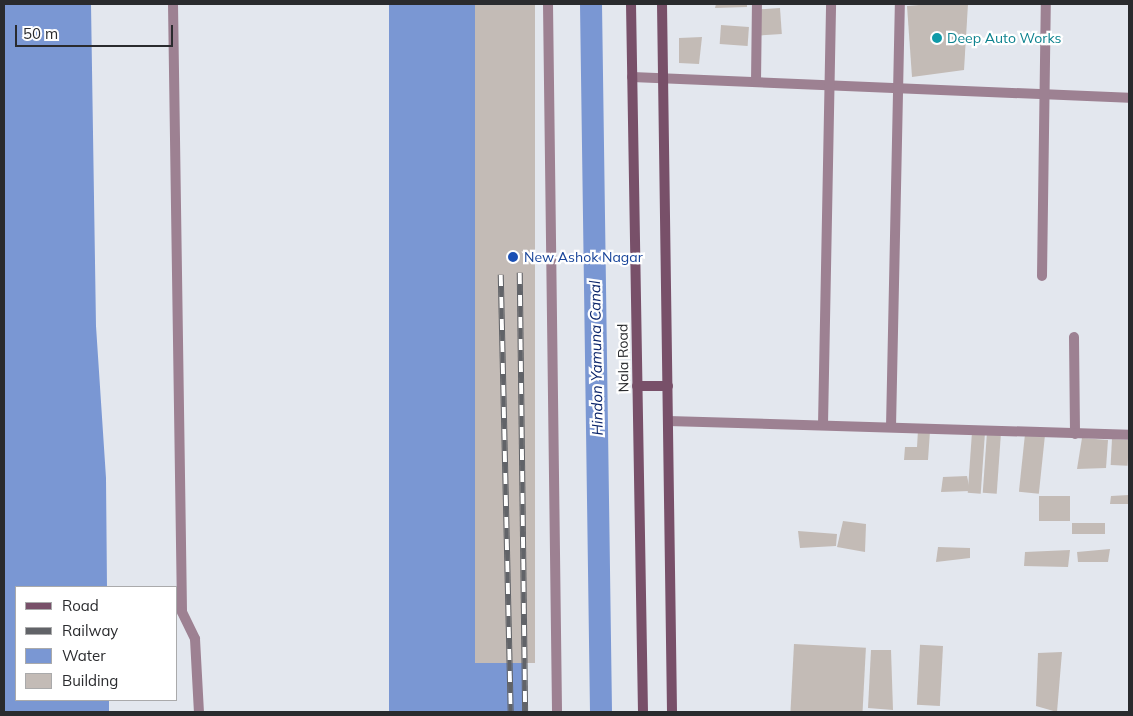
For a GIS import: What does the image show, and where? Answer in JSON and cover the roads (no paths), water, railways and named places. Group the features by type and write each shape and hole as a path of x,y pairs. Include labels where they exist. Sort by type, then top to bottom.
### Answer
{"street":[{"path":"174,4 182,612 196,639 199,712"},
{"path":"548,4 557,712"},
{"name":"Nala Road","path":"631,4 643,712"},
{"path":"662,4 672,712"},
{"path":"756,82 757,4"},
{"path":"823,425 831,4"},
{"path":"891,427 900,4"},
{"path":"1042,276 1047,92 1046,4"},
{"path":"632,77 830,87 1047,92 1129,98"},
{"path":"1074,337 1075,434"},
{"path":"637,386 668,386"},
{"path":"668,421 1129,435"}],"water":[{"path":"4,4 91,4 96,326 106,478 107,586 15,586 15,701 109,701 109,712 4,712"},
{"path":"389,4 524,4 524,712 389,712"}],"waterway":[{"name":"Hindon Yamuna Canal","path":"591,4 601,712"}],"railway":[{"path":"520,273 525,712"},
{"path":"501,275 511,712"}],"place":[{"name":"Deep Auto Works","path":"937,38"},
{"name":"New Ashok Nagar","path":"513,257"}]}
